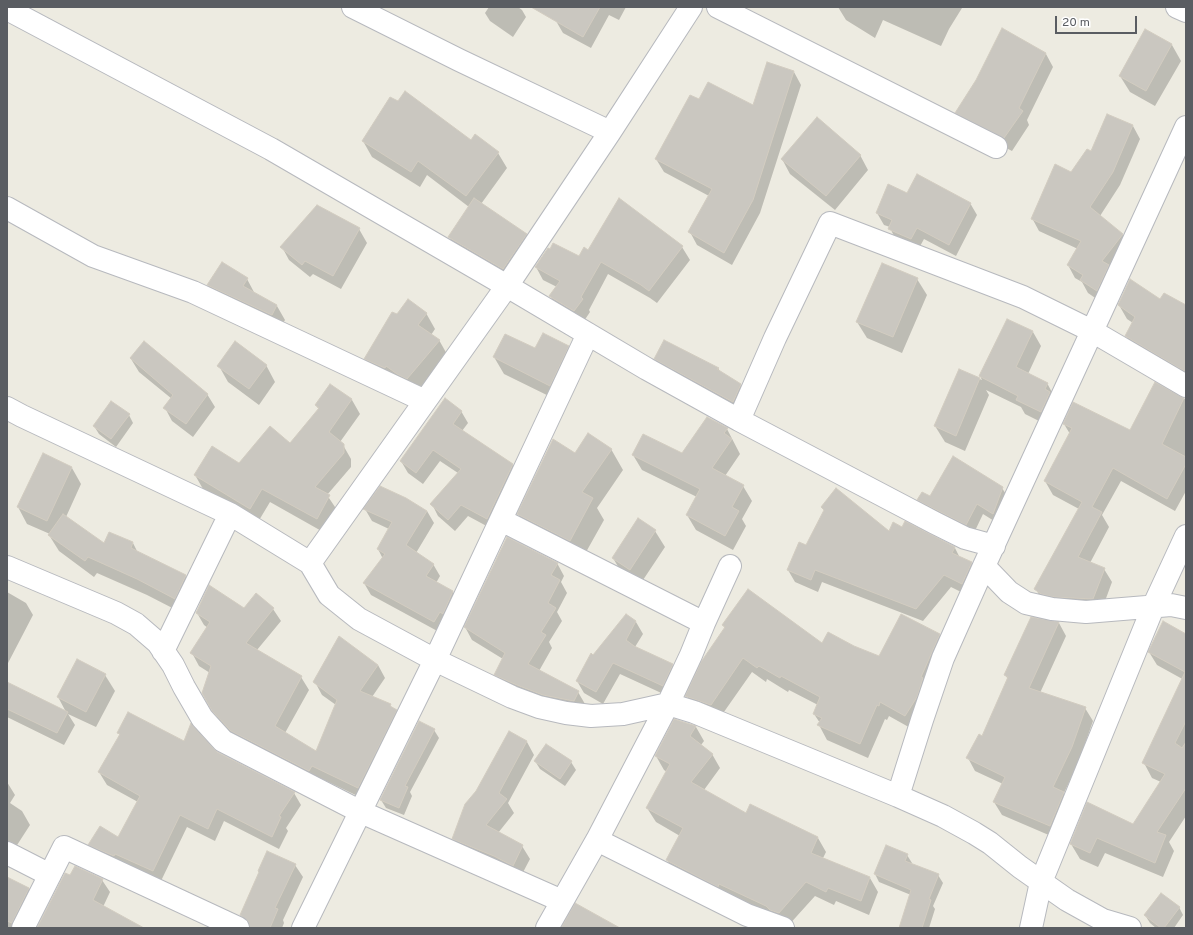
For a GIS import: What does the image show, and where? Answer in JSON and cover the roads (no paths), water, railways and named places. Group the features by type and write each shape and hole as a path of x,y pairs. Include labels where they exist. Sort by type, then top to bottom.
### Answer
{"street":[{"path":"353,7 459,60 610,132"},
{"path":"310,563 506,286 610,132 691,7"},
{"path":"718,7 996,147"},
{"path":"1177,7 1186,12"},
{"path":"7,9 272,149 647,369 739,420 965,538 994,546"},
{"path":"898,796 943,658 1186,127"},
{"path":"7,208 93,256 193,292 425,401"},
{"path":"739,420 775,338 830,223 1023,297 1092,331 1186,386"},
{"path":"303,928 362,812 435,660 588,334"},
{"path":"7,408 230,514 310,563 329,595 359,619 435,660 512,696 539,707 566,713 592,716 623,714 668,704 694,712 943,816 990,843 1067,900 1103,920 1130,928"},
{"path":"163,650 230,514"},
{"path":"501,520 704,624"},
{"path":"1031,928 1041,882 1154,605 1186,536"},
{"path":"547,928 597,840 668,704 691,656 730,566"},
{"path":"984,566 1009,592 1026,603 1052,609 1086,612 1171,604 1186,608"},
{"path":"7,568 116,613 136,624 158,643 173,665 202,718 223,741 362,812 562,901"},
{"path":"597,840 744,921 783,928"},
{"path":"23,928 64,847 238,928"},
{"path":"7,853 50,875"}]}
